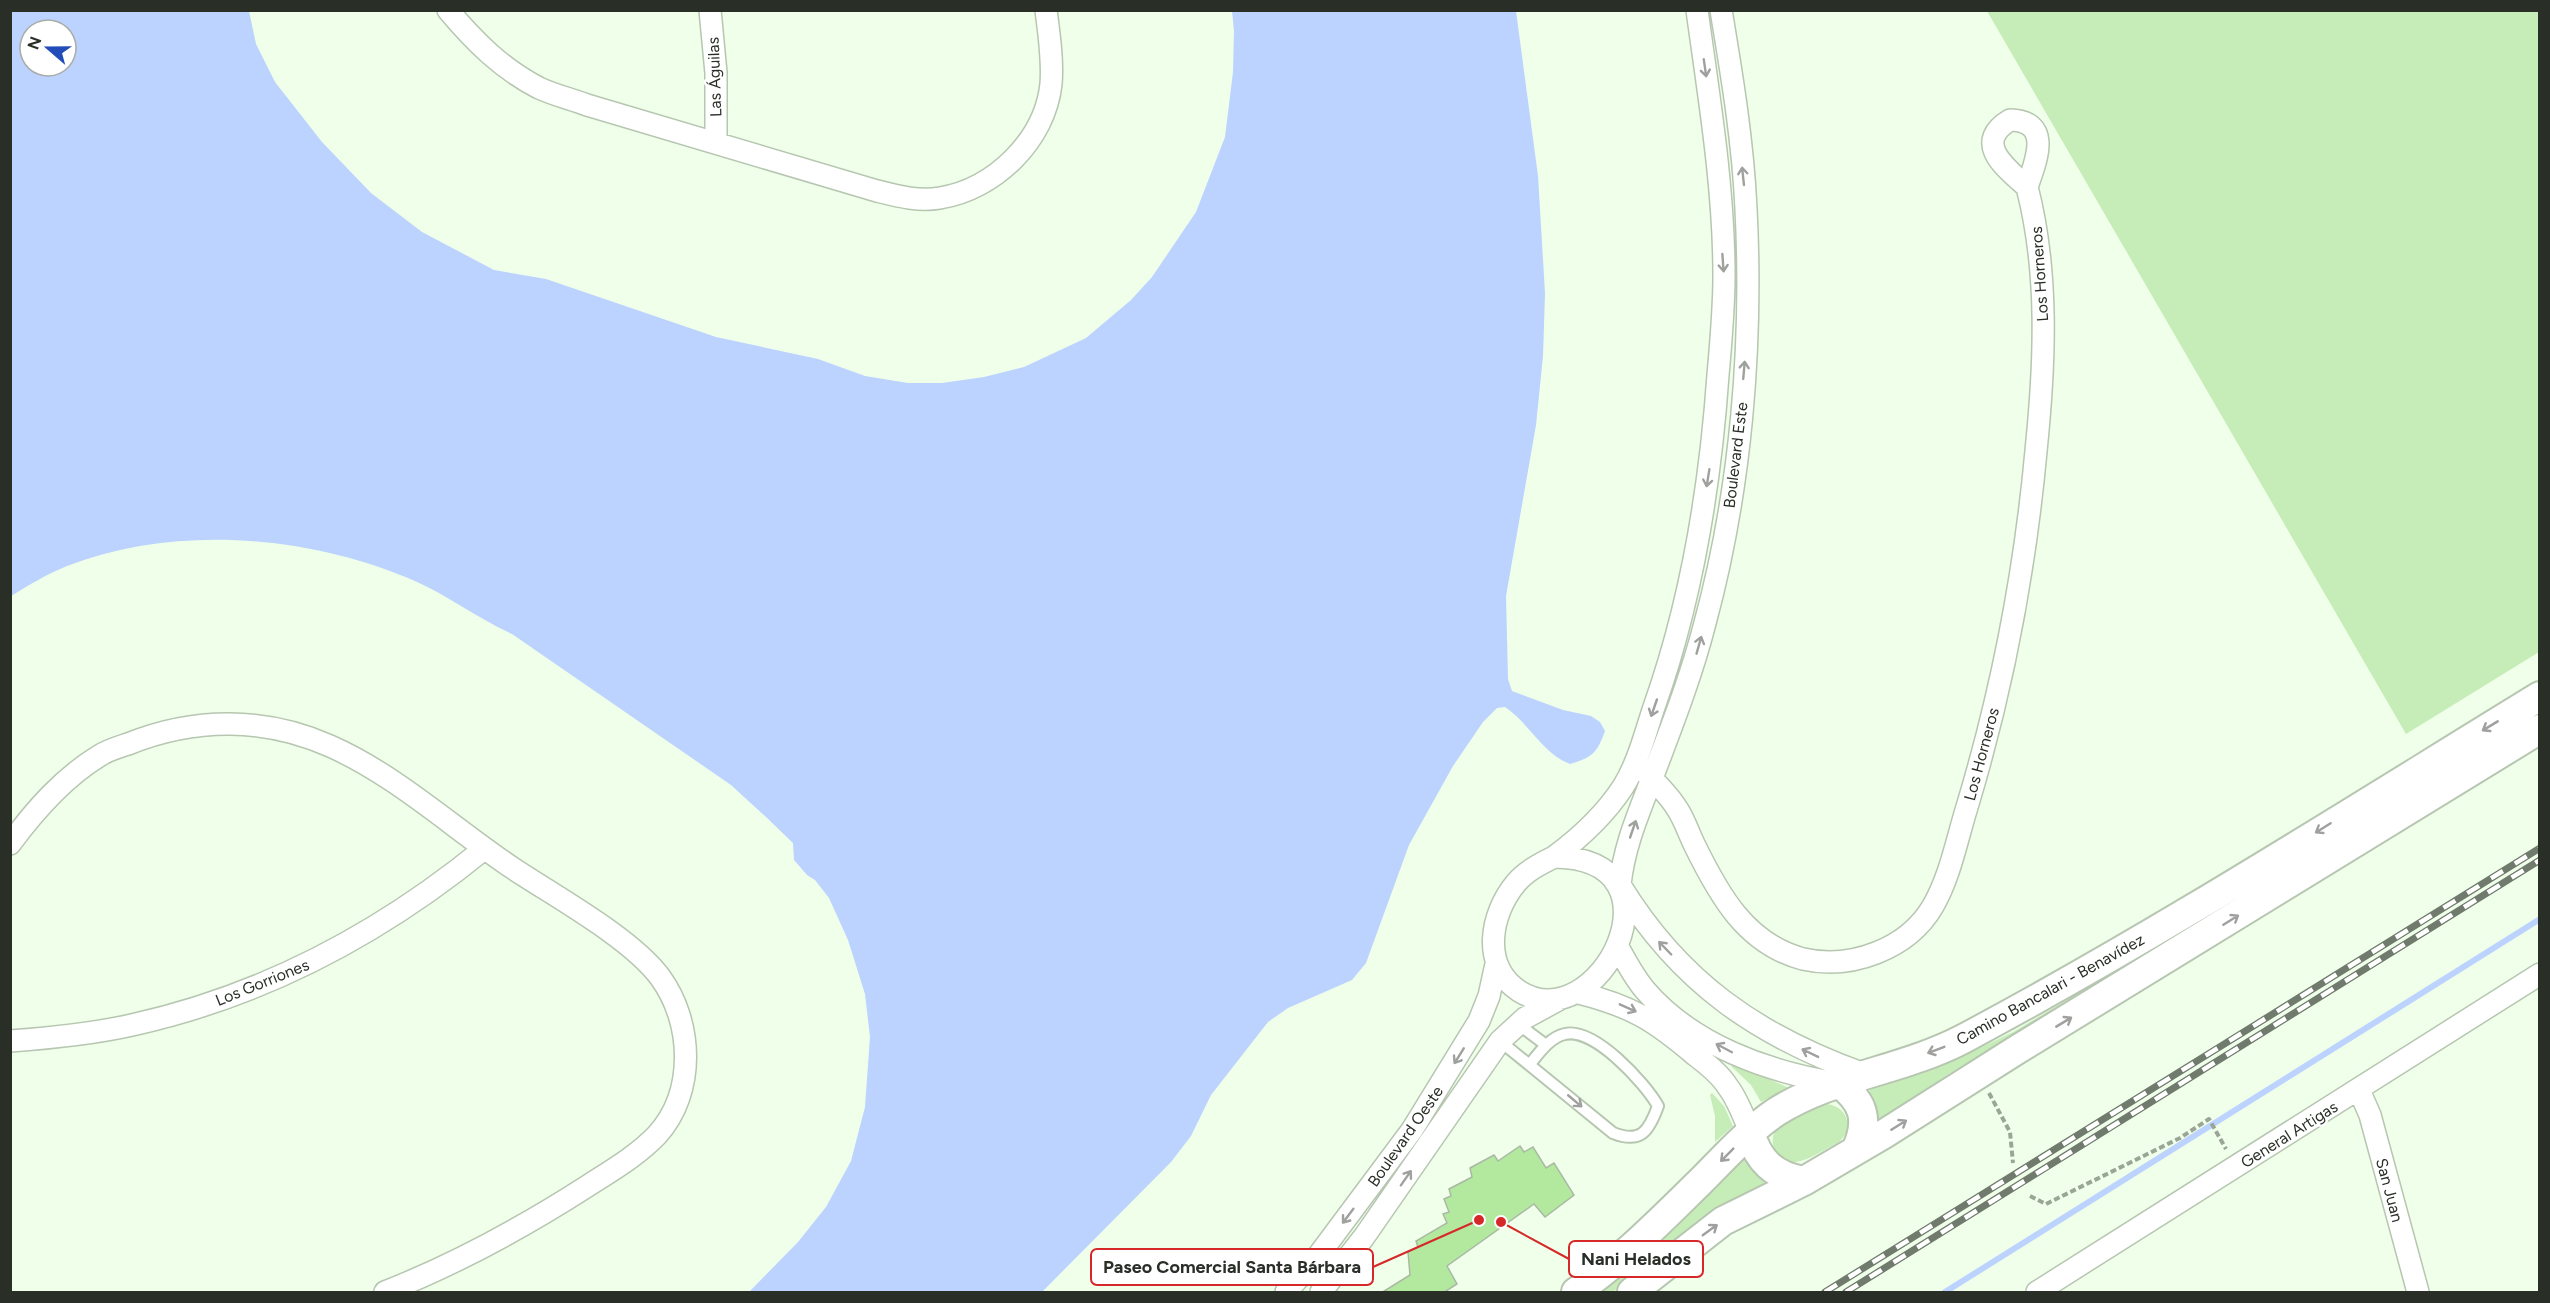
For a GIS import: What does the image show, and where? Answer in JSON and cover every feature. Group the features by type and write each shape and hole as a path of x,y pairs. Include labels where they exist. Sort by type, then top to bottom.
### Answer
{"main road":[{"name":"Camino Bancalari - Benavídez","path":"1576,1293 1623,1258 1750,1132 1777,1112 1809,1095 1958,1041 2203,903 2540,696"},
{"name":"Camino Bancalari - Benavídez","path":"1632,1293 1723,1221 1803,1181 1884,1134 2015,1051 2540,729"},
{"path":"1852,1079 1852,1093 1860,1105 1864,1119 1863,1134 1857,1148"},
{"path":"1750,1132 1755,1148 1763,1161 1781,1175 1803,1181"}],"street":[{"path":"448,10 488,53 511,72 541,88 587,105 911,199 938,199 962,194 992,177 1017,156 1031,138 1043,115 1051,84 1050,41 1046,10"},
{"name":"Las Águilas","path":"710,10 716,73 716,143"},
{"name":"Boulevard Este","path":"1554,857 1583,835 1604,813 1623,787 1635,763 1682,623 1700,536 1713,443 1724,276 1711,108 1697,10"},
{"name":"Boulevard Este","path":"1620,885 1626,850 1686,690 1706,621 1719,561 1737,445 1745,359 1748,270 1746,207 1736,104 1721,10"},
{"path":"1711,108 1736,104"},
{"name":"Los Horneros","path":"1635,763 1652,779 1677,810 1733,914 1746,928 1774,948 1802,958 1828,963 1862,958 1894,944 1916,928 1934,905 1947,872 1976,777 2003,666 2021,578 2031,501 2042,396 2043,314 2040,251 2027,187"},
{"path":"1713,443 1737,445"},
{"path":"10,844 62,783 101,754 146,737 187,727 224,723 260,724 294,731 333,747 374,770 484,849 601,927 642,957 659,975 672,995 681,1017 685,1037 686,1063 681,1091 670,1116 657,1135 595,1181 534,1220 471,1254 385,1293"},
{"name":"Los Gorriones","path":"10,1041 64,1037 132,1025 190,1009 260,985 324,956 372,929 409,905 484,849"},
{"path":"1620,885 1624,908 1618,946 1596,977 1579,993 1558,999 1537,998 1522,993 1502,976 1496,964 1493,946 1496,923 1504,900 1517,882 1531,869 1554,857 1575,858 1595,865 1620,885 1641,920 1658,941 1677,962 1716,995 1743,1016 1781,1040 1822,1059 1852,1079"},
{"path":"1618,946 1644,989 1662,1007 1730,1052 1766,1066 1811,1079 1852,1079"},
{"name":"Boulevard Oeste","path":"1287,1293 1315,1260 1412,1130 1479,1021 1489,996 1496,964"},
{"name":"General Artigas","path":"2037,1293 2540,974"},
{"path":"1579,993 1612,1001 1644,1015 1672,1035 1728,1086 1750,1132"},
{"name":"Boulevard Oeste","path":"1321,1293 1364,1237 1500,1041 1518,1024 1558,999"},
{"path":"1479,1021 1500,1041"},
{"name":"San Juan","path":"2359,1090 2370,1114 2418,1293"}],"lane":[{"path":"1518,1024 1545,1046"},
{"path":"1500,1041 1613,1132 1626,1138 1638,1137 1651,1125 1658,1106 1651,1093 1616,1058 1590,1038 1574,1032 1562,1034 1545,1046 1530,1064"}],"path":[{"path":"1989,1093 2010,1132 2013,1163"},
{"path":"2030,1196 2046,1204 2180,1138 2208,1119 2216,1132"}],"green space":[{"path":"1987,11 2539,11 2539,652 2406,734"},
{"path":"2539,710 2539,718 1947,1075 1881,1119 1873,1110 1869,1097 1870,1090 1940,1067 2013,1032 2238,899"},
{"path":"1734,1064 1788,1088 1761,1102 1751,1085 1731,1066"},
{"path":"1712,1093 1724,1106 1733,1126 1715,1142 1715,1116 1710,1095"},
{"path":"1826,1104 1839,1109 1846,1118 1847,1130 1839,1142 1801,1161 1789,1162 1779,1156 1773,1145 1773,1138 1779,1127 1788,1120"},
{"path":"1743,1155 1764,1180 1764,1186 1613,1292 1595,1292"}],"water":[{"path":"11,10 249,11 256,44 275,82 322,142 371,193 422,232 494,270 546,279 716,337 818,359 865,376 908,383 942,383 984,377 1024,367 1086,338 1131,300 1152,277 1196,212 1225,137 1233,72 1232,11 1516,11 1538,176 1545,293 1543,356 1536,425 1506,596 1508,679 1512,691 1563,710 1591,716 1600,722 1605,731 1593,753 1570,764 1551,753 1505,707 1497,708 1483,722 1453,766 1409,845 1366,963 1352,980 1288,1008 1268,1022 1211,1095 1191,1136 1171,1162 1042,1292 749,1292 798,1242 826,1207 851,1161 865,1107 870,1037 865,994 848,940 829,898 815,880 807,875 794,860 793,843 731,785 512,634 417,582 376,566 288,545 198,540 153,544 109,553 67,566 11,596"}],"building":[{"path":"1520,1146 1524,1152 1533,1147 1546,1168 1554,1163 1574,1195 1545,1217 1534,1204 1447,1266 1457,1284 1443,1293 1381,1293 1410,1275 1408,1252 1418,1247 1416,1241 1447,1223 1443,1214 1449,1212 1444,1199 1451,1196 1449,1189 1472,1177 1470,1168 1494,1155 1498,1161"}],"waterway":[{"path":"1945,1292 2540,919"}],"railway":[{"path":"1825,1292 2540,848"},
{"path":"1846,1292 2540,860"}],"place":[{"name":"Paseo Comercial Santa Bárbara","path":"1479,1220"},
{"name":"Nani Helados","path":"1501,1222"}]}
